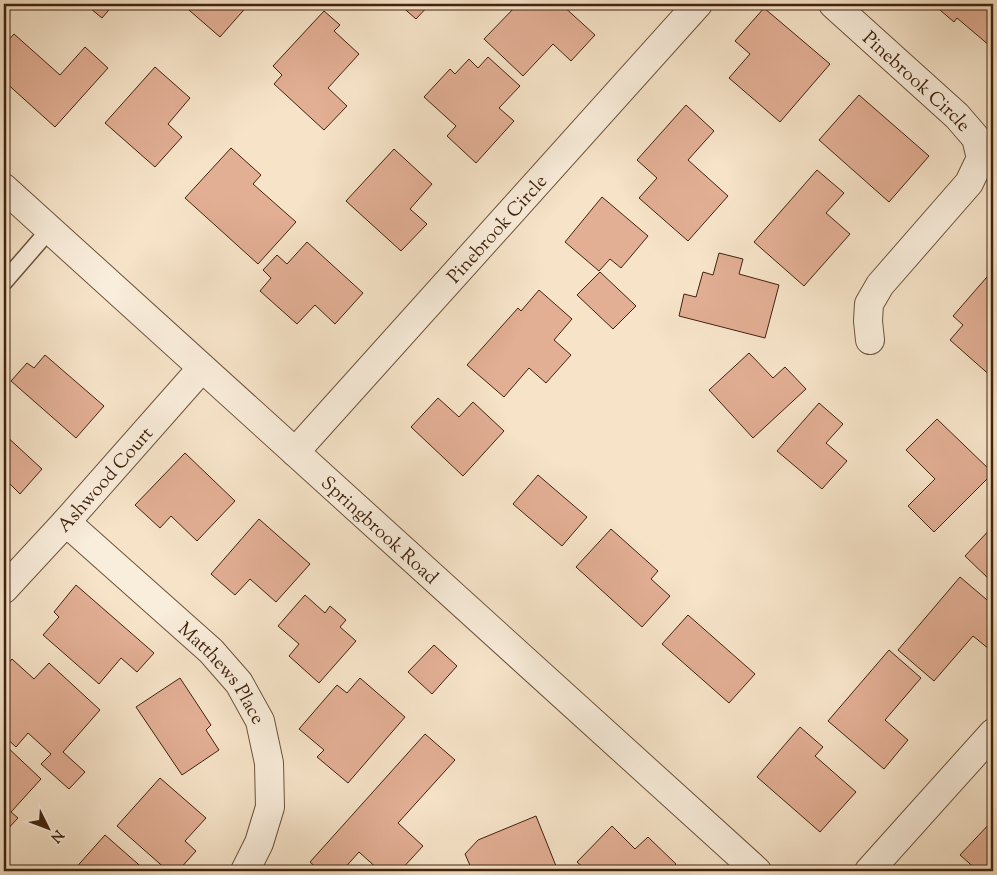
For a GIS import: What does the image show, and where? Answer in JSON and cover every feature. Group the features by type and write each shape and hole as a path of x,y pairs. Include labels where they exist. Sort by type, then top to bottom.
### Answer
{"street":[{"name":"Pinebrook Circle","path":"295,452 698,4"},
{"name":"Pinebrook Circle","path":"833,4 957,116 976,138 981,158 969,183 880,285 869,304 870,340"},
{"name":"Springbrook Road","path":"4,188 757,871"},
{"name":"Ashwood Court","path":"4,589 202,368"},
{"name":"Matthews Place","path":"66,522 211,651 239,683 260,721 269,763 270,807 259,843 245,871"},
{"path":"869,871 993,733"}],"lane":[{"path":"4,282 50,229"}],"building":[{"path":"85,4 114,4 102,18"},
{"path":"182,4 249,4 220,37"},
{"path":"399,4 430,4 416,19"},
{"path":"518,4 561,4 595,35 571,61 553,44 523,76 484,39"},
{"path":"933,4 993,4 993,42 990,46 957,18 954,22"},
{"path":"764,8 830,64 780,122 729,78 750,54 735,41"},
{"path":"324,11 340,25 334,31 359,54 328,88 347,106 324,130 274,84 282,75 273,66"},
{"path":"14,34 60,75 85,47 108,68 55,127 4,81 4,45"},
{"path":"488,57 520,86 499,108 514,121 476,163 447,136 456,126 424,97 450,69 455,74 469,59 478,68"},
{"path":"155,67 190,98 168,124 182,137 155,167 105,123"},
{"path":"859,95 929,156 889,202 819,140"},
{"path":"686,105 714,131 688,160 728,196 688,241 639,198 657,178 637,160"},
{"path":"231,148 261,175 253,184 296,222 258,264 185,198"},
{"path":"394,149 432,184 410,209 427,224 401,251 346,201"},
{"path":"817,170 844,193 826,213 850,234 804,286 754,242"},
{"path":"602,197 648,236 621,268 610,259 599,271 565,242"},
{"path":"307,242 363,293 335,324 315,305 297,324 260,291 271,278 263,270 277,255 287,264"},
{"path":"719,253 743,259 739,274 779,285 765,338 679,316 684,294 696,297 703,272 713,275"},
{"path":"993,270 993,378 950,340 963,325 953,316"},
{"path":"600,272 636,306 613,329 577,295"},
{"path":"539,290 572,319 554,340 571,355 546,383 529,368 504,397 467,365 518,308 521,311"},
{"path":"749,353 773,378 785,367 806,389 753,438 709,390"},
{"path":"45,355 104,406 76,438 11,381 27,363 34,368"},
{"path":"438,398 459,417 473,402 504,431 463,476 411,427"},
{"path":"819,403 843,424 826,443 847,461 822,489 777,451"},
{"path":"937,419 993,473 934,532 908,506 935,479 906,450"},
{"path":"4,434 42,469 20,494 7,481 4,485"},
{"path":"185,453 235,501 197,541 171,516 160,528 135,505"},
{"path":"538,475 587,517 562,546 513,504"},
{"path":"259,519 310,564 276,602 250,579 235,595 211,574"},
{"path":"993,526 993,583 965,556"},
{"path":"611,529 658,571 651,579 670,596 642,627 576,567"},
{"path":"960,577 993,605 993,644 989,649 973,636 934,681 898,650"},
{"path":"76,585 154,653 137,672 121,658 99,684 43,635 59,617 54,612"},
{"path":"305,595 325,613 330,606 346,620 340,627 356,641 319,683 289,656 299,644 278,626"},
{"path":"688,615 755,674 729,703 662,644"},
{"path":"434,645 457,666 432,694 408,672"},
{"path":"889,650 921,678 885,720 908,740 884,769 828,721"},
{"path":"12,659 34,679 49,663 100,710 63,752 85,772 69,789 41,764 51,754 28,733 16,747 4,736 4,668"},
{"path":"180,678 211,725 206,730 219,750 182,775 136,707"},
{"path":"360,678 405,717 348,783 317,757 324,750 299,729 337,685 347,693"},
{"path":"800,727 823,747 815,756 856,792 820,832 757,777"},
{"path":"425,734 455,760 398,823 423,846 400,871 380,871 359,852 342,871 320,871 310,862"},
{"path":"4,744 41,779 11,812 18,818 4,833"},
{"path":"160,778 206,818 185,841 196,851 178,871 168,871 117,826"},
{"path":"536,816 558,871 468,871 472,870 465,854 478,840"},
{"path":"992,821 993,871 978,871 960,855"},
{"path":"612,826 635,849 648,837 676,864 669,871 587,871 577,862"},
{"path":"105,835 146,871 73,871"}]}
